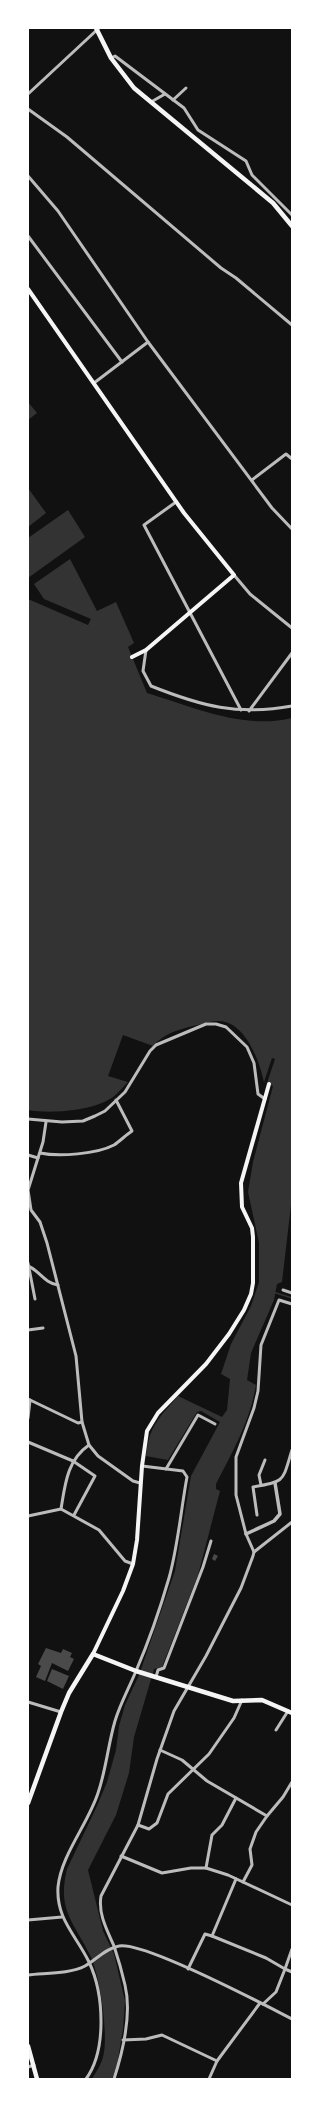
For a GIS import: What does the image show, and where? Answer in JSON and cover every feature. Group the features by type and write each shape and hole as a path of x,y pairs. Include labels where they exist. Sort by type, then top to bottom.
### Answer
{"main road":[{"path":"97,29 111,58 129,83 279,209 292,226"},
{"path":"28,289 176,502 234,575 146,650 132,657"},
{"path":"28,1803 61,1712 69,1694 93,1654 123,1591 132,1564 137,1540 140,1484 146,1435 158,1413 206,1364 229,1334 244,1310 251,1294 253,1282 252,1228 242,1207 240,1196 242,1183 269,1084"},
{"path":"93,1654 137,1671 233,1701 262,1700 290,1712"},
{"path":"28,2046 37,2079"}],"street":[{"path":"28,94 97,29"},
{"path":"111,58 115,56 184,108 198,130 248,162 252,175 292,215"},
{"path":"174,100 186,88"},
{"path":"151,102 165,94"},
{"path":"28,109 67,137 221,268 236,278 292,325"},
{"path":"28,176 58,211 148,342 282,520 292,529"},
{"path":"28,236 122,362"},
{"path":"94,384 148,342"},
{"path":"252,480 286,454 292,459"},
{"path":"176,502 144,525 241,710"},
{"path":"234,575 250,594 292,627"},
{"path":"146,650 143,671 151,686 183,698 220,708 249,711 292,706"},
{"path":"249,711 292,653"},
{"path":"28,1119 46,1122 83,1121 105,1111 133,1082 144,1059 156,1045 206,1024 216,1024 226,1027 233,1032 246,1047 254,1063 258,1094 264,1099"},
{"path":"40,1153 48,1155 80,1154 116,1144 132,1131 116,1100"},
{"path":"46,1122 46,1133 28,1190 28,1199 31,1210 40,1222 76,1356 82,1422 89,1445 98,1456 133,1481 140,1484"},
{"path":"28,1155 38,1158"},
{"path":"28,1265 35,1269 43,1279 52,1284 58,1285"},
{"path":"28,1265 35,1299"},
{"path":"283,1290 292,1293"},
{"path":"254,1552 246,1534 236,1495 236,1457 258,1391 261,1345 263,1338 279,1300 292,1304"},
{"path":"28,1330 43,1328"},
{"path":"28,1418 29,1400 78,1423 82,1422"},
{"path":"166,1469 198,1415 215,1424"},
{"path":"28,1442 73,1461 95,1476 74,1515"},
{"path":"61,1509 67,1477 73,1461 76,1455 89,1445"},
{"path":"257,1515 253,1487 275,1483 283,1477 292,1450"},
{"path":"261,1485 260,1475 265,1460"},
{"path":"86,2079 93,2070 98,2057 101,2038 96,1983 90,1963 62,1917 58,1887 62,1868 95,1804 115,1721 137,1671 170,1576 187,1477 183,1471 142,1466"},
{"path":"246,1534 274,1521 280,1514 275,1483"},
{"path":"28,1516 61,1509 99,1530 125,1561 132,1564"},
{"path":"118,2079 114,2078 123,2040 127,1998 125,1985 104,1921 100,1903 101,1896 138,1825 160,1750 174,1712 245,1579 254,1552 292,1522"},
{"path":"154,1676 158,1670 164,1668 203,1567 211,1541"},
{"path":"138,1825 149,1829 157,1823 168,1794 209,1754 231,1723 242,1700"},
{"path":"28,1702 61,1712"},
{"path":"276,1730 290,1712"},
{"path":"160,1750 182,1760 207,1781 267,1816"},
{"path":"243,1882 252,1865 250,1849 256,1832 283,1797 292,1782"},
{"path":"206,1868 212,1835 222,1825 236,1798"},
{"path":"121,1856 162,1873 191,1868 206,1868 243,1882 292,1905"},
{"path":"212,1936 236,1879"},
{"path":"28,1920 62,1917"},
{"path":"188,1969 205,1934 266,1958 292,1972"},
{"path":"28,1975 76,1969 90,1963 113,1948 127,1945 188,1969 292,2019"},
{"path":"209,2079 217,2061 262,2004 276,1992 292,1949"},
{"path":"123,2040 146,2039 162,2035 217,2061"},
{"path":"28,2067 34,2065"}],"shaded area":[{"path":"28,402 37,413 28,420"},
{"path":"28,488 46,513 28,527"},
{"path":"68,510 85,537 28,578 28,538"},
{"path":"70,559 97,611 116,602 134,643 128,647 147,693 200,710 237,719 274,721 292,718 291,1205 282,1282 277,1284 274,1300 251,1353 247,1380 256,1385 250,1411 229,1460 216,1484 216,1489 220,1491 198,1575 162,1667 154,1669 134,1737 129,1773 116,1815 88,1870 103,1931 114,1954 125,2001 123,2029 117,2065 112,2079 92,2079 101,2063 105,2047 104,2021 100,1991 90,1955 68,1915 65,1905 64,1883 67,1869 107,1782 116,1750 119,1726 125,1705 139,1675 175,1571 191,1476 220,1422 201,1411 197,1412 168,1460 146,1456 147,1446 152,1430 160,1417 178,1396 222,1417 227,1410 230,1379 221,1374 231,1344 251,1306 259,1282 259,1243 248,1192 253,1162 273,1086 264,1082 254,1053 243,1034 227,1022 214,1021 166,1035 153,1046 123,1035 108,1076 128,1082 113,1097 95,1106 72,1110 48,1112 28,1110 28,599 88,625 91,619 44,599 34,584"}],"pier":[{"path":"272,1058 275,1059 267,1083 264,1082"}],"building":[{"path":"214,1554 218,1556 215,1561 212,1559"},
{"path":"46,1648 61,1653 63,1649 72,1653 70,1657 74,1659 68,1671 52,1663 45,1681 36,1677 41,1666 38,1664"},
{"path":"52,1669 69,1676 63,1689 47,1681"}],"waterway":[{"path":"273,1292 292,1298"}]}
